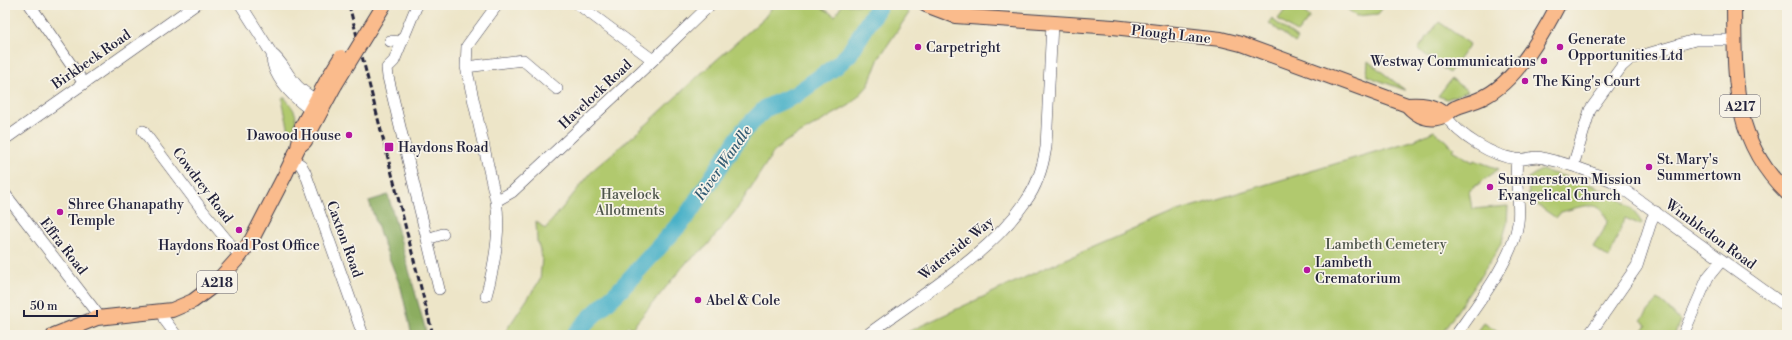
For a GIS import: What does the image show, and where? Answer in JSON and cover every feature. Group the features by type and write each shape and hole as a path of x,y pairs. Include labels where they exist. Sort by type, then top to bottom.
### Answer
{"main road":[{"name":"A218","path":"54,335 97,318 162,312 179,307 202,296 226,274 252,239 295,153 302,126 318,108 373,5"},
{"name":"A218","path":"331,82 384,5"},
{"name":"Plough Lane","path":"926,5 955,16 1052,23 1221,39 1241,44 1407,105 1438,108 1445,115"},
{"path":"1445,115 1454,108 1484,97 1503,85 1539,40 1558,5"},
{"name":"A217","path":"1734,5 1736,88 1748,136 1760,161 1785,187"}],"street":[{"path":"30,5 83,82"},
{"name":"Birkbeck Road","path":"5,139 83,82 194,5"},
{"path":"241,5 272,54 279,59 294,82 318,108"},
{"path":"418,5 394,61 387,68 439,289"},
{"path":"486,296 493,268 498,211 466,67 465,51 467,46 497,5"},
{"path":"579,5 653,60"},
{"name":"Havelock Road","path":"496,201 512,192 710,5"},
{"name":"Waterside Way","path":"867,335 967,262 1012,220 1027,200 1043,166 1046,147 1052,23"},
{"path":"1573,166 1590,110 1622,66 1630,59 1695,40 1734,40"},
{"path":"390,41 402,42"},
{"path":"466,67 523,60 558,89"},
{"path":"1445,115 1452,125 1475,143 1517,160 1515,174 1519,203 1518,223 1512,243 1501,266 1456,335"},
{"name":"Cowdrey Road","path":"143,131 202,211 240,256"},
{"name":"Caxton Road","path":"295,153 305,172 363,335"},
{"name":"Wimbledon Road","path":"1517,160 1529,157 1540,157 1573,166 1612,181 1787,307"},
{"name":"Effra Road","path":"5,194 96,312 97,318"},
{"path":"1589,335 1637,266 1652,219 1656,212"},
{"path":"427,239 443,234"},
{"path":"1683,335 1708,277 1722,260"},
{"path":"162,312 164,319 176,335"}],"green space":[{"name":"Havelock Allotments","path":"774,5 818,5 835,16 842,5 903,5 909,13 879,58 868,86 850,105 785,142 773,153 737,209 706,247 687,262 632,328 628,326 620,335 503,335 540,280 542,257 537,241 536,221 545,229 594,169 647,124 764,18"},
{"path":"1289,5 1295,5 1310,17 1297,33 1278,19"},
{"path":"1342,5 1385,5 1378,14 1356,16"},
{"path":"1272,19 1298,39 1295,43 1269,23"},
{"path":"1439,22 1470,44 1449,73 1418,49"},
{"path":"1368,61 1405,90 1367,76"},
{"path":"1451,79 1468,91 1447,99 1438,96"},
{"path":"285,98 294,110 296,122 292,132 289,131 282,100"},
{"name":"Lambeth Cemetery","path":"1434,131 1454,148 1452,150 1473,162 1474,160 1499,169 1469,191 1472,209 1508,206 1507,224 1502,241 1494,256 1441,335 901,335 1043,269 1177,211 1415,140"},
{"path":"1541,170 1583,182 1610,193 1633,211 1642,223 1641,225 1625,218 1609,258 1593,247 1607,224 1604,213 1600,209 1590,206 1578,207 1561,212 1556,218 1529,199 1528,178"},
{"path":"388,195 427,335 412,335 401,288 369,201"},
{"path":"1658,300 1680,321 1674,335 1639,335 1647,325 1641,320"},
{"path":"1484,323 1502,335 1475,335"}],"waterway":[{"name":"River Wandle","path":"575,335 590,318 619,291 686,217 744,130 766,108 795,95 836,66 849,54 879,5"}],"railway":[{"path":"349,5 433,335"}],"place":[{"name":"Carpetright","path":"918,47"},
{"name":"Generate Opportunities Ltd","path":"1560,47"},
{"name":"Westway Communications","path":"1544,61"},
{"name":"The King's Court","path":"1525,81"},
{"name":"Dawood House","path":"349,135"},
{"name":"Haydons Road","path":"389,147"},
{"name":"St. Mary's Summertown","path":"1649,167"},
{"name":"Summerstown Mission Evangelical Church","path":"1490,187"},
{"name":"Shree Ghanapathy Temple","path":"60,212"},
{"name":"Haydons Road Post Office","path":"239,230"},
{"name":"Lambeth Crematorium","path":"1307,270"},
{"name":"Abel & Cole","path":"698,300"}]}
